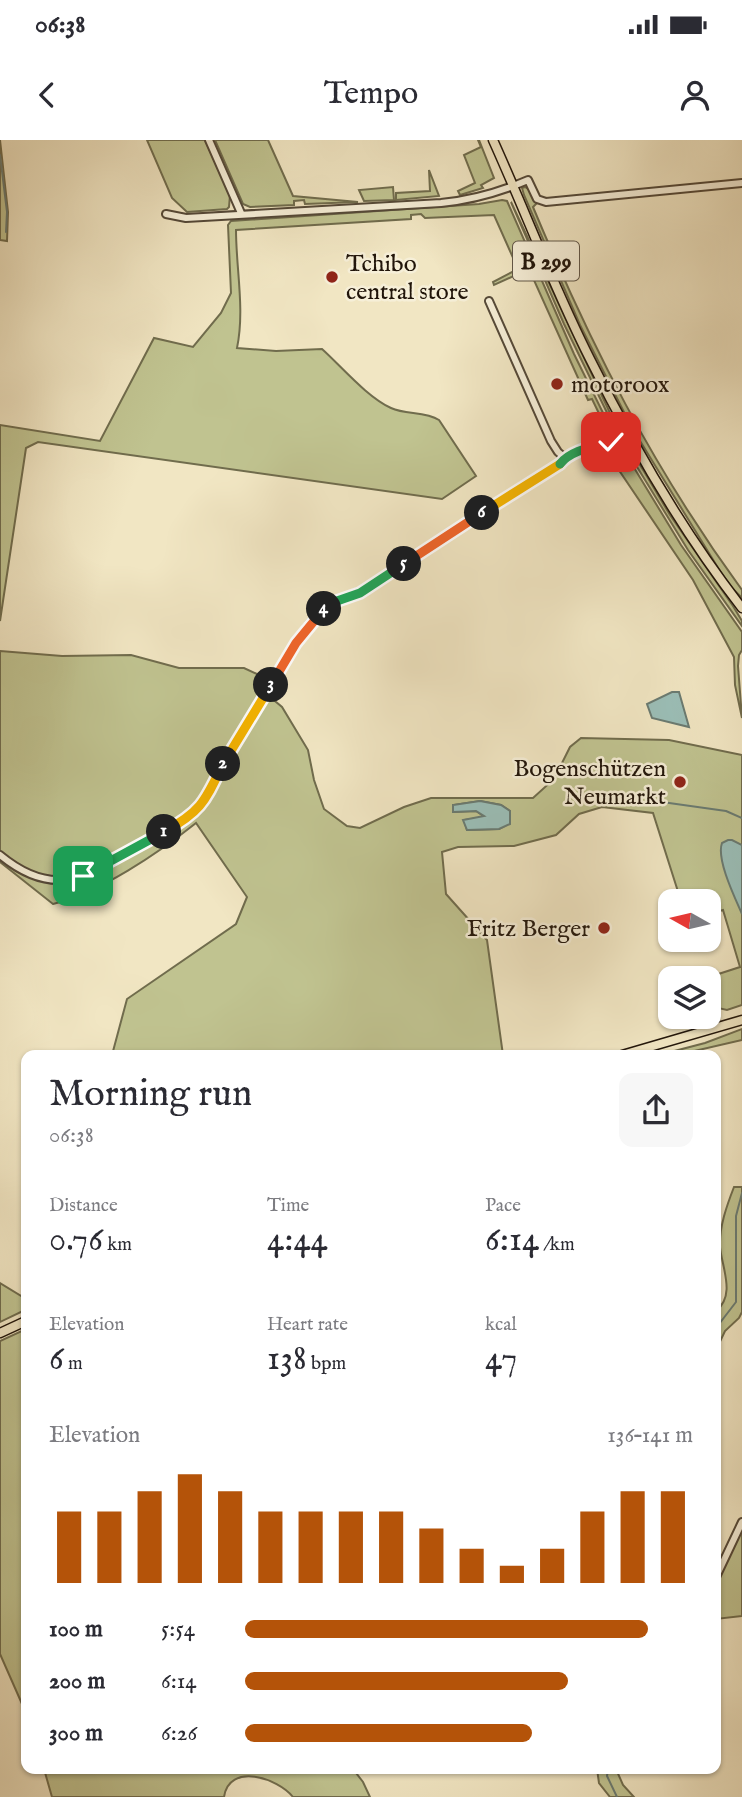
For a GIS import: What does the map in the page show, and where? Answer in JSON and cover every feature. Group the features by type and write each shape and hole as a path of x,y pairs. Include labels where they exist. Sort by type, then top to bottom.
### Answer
{"main road":[{"name":"B 299","path":"493,140 579,336 629,434 695,544 742,608"},
{"path":"639,1050 742,1020"},
{"path":"0,1333 21,1323"}],"street":[{"path":"209,140 241,213"},
{"path":"166,214 186,218 450,202 478,197 528,180 537,199 546,202 742,183"},
{"path":"489,301 551,440 564,457"},
{"path":"592,445 624,424"},
{"path":"0,855 17,869 37,878 72,880 94,871 191,816 208,796 226,756 296,643 319,612 374,585 557,466 564,457 629,434"},
{"path":"721,1566 742,1522"}],"green space":[{"path":"0,140 8,212 7,241 0,240"},
{"path":"147,140 205,140 230,195 229,207 187,212 172,198"},
{"path":"215,140 268,140 293,196 358,202 305,204 304,200 294,201 294,205 250,207 243,204"},
{"path":"479,140 494,178 481,185 483,188 460,195 458,191 475,183 464,155 481,147"},
{"path":"429,170 439,196 396,200 396,193 430,191"},
{"path":"393,187 394,200 364,201 359,190"},
{"path":"522,188 530,190 537,203 533,207 555,258 626,405 680,498 742,590 742,598 720,571 632,428 580,325 524,195"},
{"path":"507,201 574,354 609,425 606,428 592,399 588,400 529,269 494,285 493,282 518,269 494,215 425,218 421,214 411,215 411,219 236,230 240,304 237,348 276,351 322,349 382,403 397,410 428,415 439,420 476,476 442,499 38,442 26,448 0,621 0,425 100,441 154,338 193,347 221,313 231,293 228,225 231,221 479,204"},
{"path":"511,202 611,415 612,423 564,324"},
{"path":"619,443 681,545 742,632 742,650 738,666 742,718 735,685 734,657 693,580 604,448"},
{"path":"623,444 633,453 670,515 733,606 742,626 688,550"},
{"path":"0,651 62,656 131,655 179,668 244,668 270,680 263,691 282,707 308,750 324,809 347,826 360,828 404,807 431,798 533,798 554,779 570,747 581,738 669,740 742,755 742,1005 727,1010 721,1009 721,973 740,967 721,911 721,889 677,889 653,813 602,807 579,814 556,835 514,846 458,847 442,852 446,894 487,940 502,1050 113,1050 127,999 236,924 247,897 196,823 128,871 53,904 0,862","holes":["480,801 501,805 510,811 510,823 499,829 467,830 464,820 485,817 476,811 453,812 453,805"]},
{"path":"742,1029 742,1040 699,1050 678,1050"},
{"path":"734,1187 742,1187 742,1312 721,1339 721,1306 727,1289 721,1253 721,1232"},
{"path":"0,1283 21,1296 21,1312 0,1322"},
{"path":"21,1331 21,1702 0,1654 0,1341"},
{"path":"742,1528 742,1616 721,1618 721,1572"},
{"path":"45,1774 357,1774 370,1797 293,1797 266,1779 244,1777 228,1786 224,1797 52,1797"},
{"path":"598,1774 618,1774 623,1785 634,1797 610,1797 599,1783"}],"water":[{"path":"672,692 679,692 689,727 652,718 647,704"},
{"path":"480,801 501,805 510,811 510,824 499,829 467,830 463,820 484,816 476,811 453,812 453,805"},
{"path":"728,840 742,845 742,914 722,859 722,843"}],"waterway":[{"path":"0,155 7,212 6,232"},
{"path":"662,802 726,811 742,818"},
{"path":"721,1322 736,1302 736,1216 742,1193"},
{"path":"607,1774 617,1797"}],"place":[{"name":"Tchibo central store","path":"332,277"},
{"name":"motoroox","path":"557,384"},
{"name":"Bogenschützen Neumarkt","path":"680,782"},
{"name":"Fritz Berger","path":"604,928"}],"route":[{"path":"83,876 180,823 198,810 208,796 226,756 296,643 319,612 374,585 557,466 564,457 592,445 611,442"}]}
